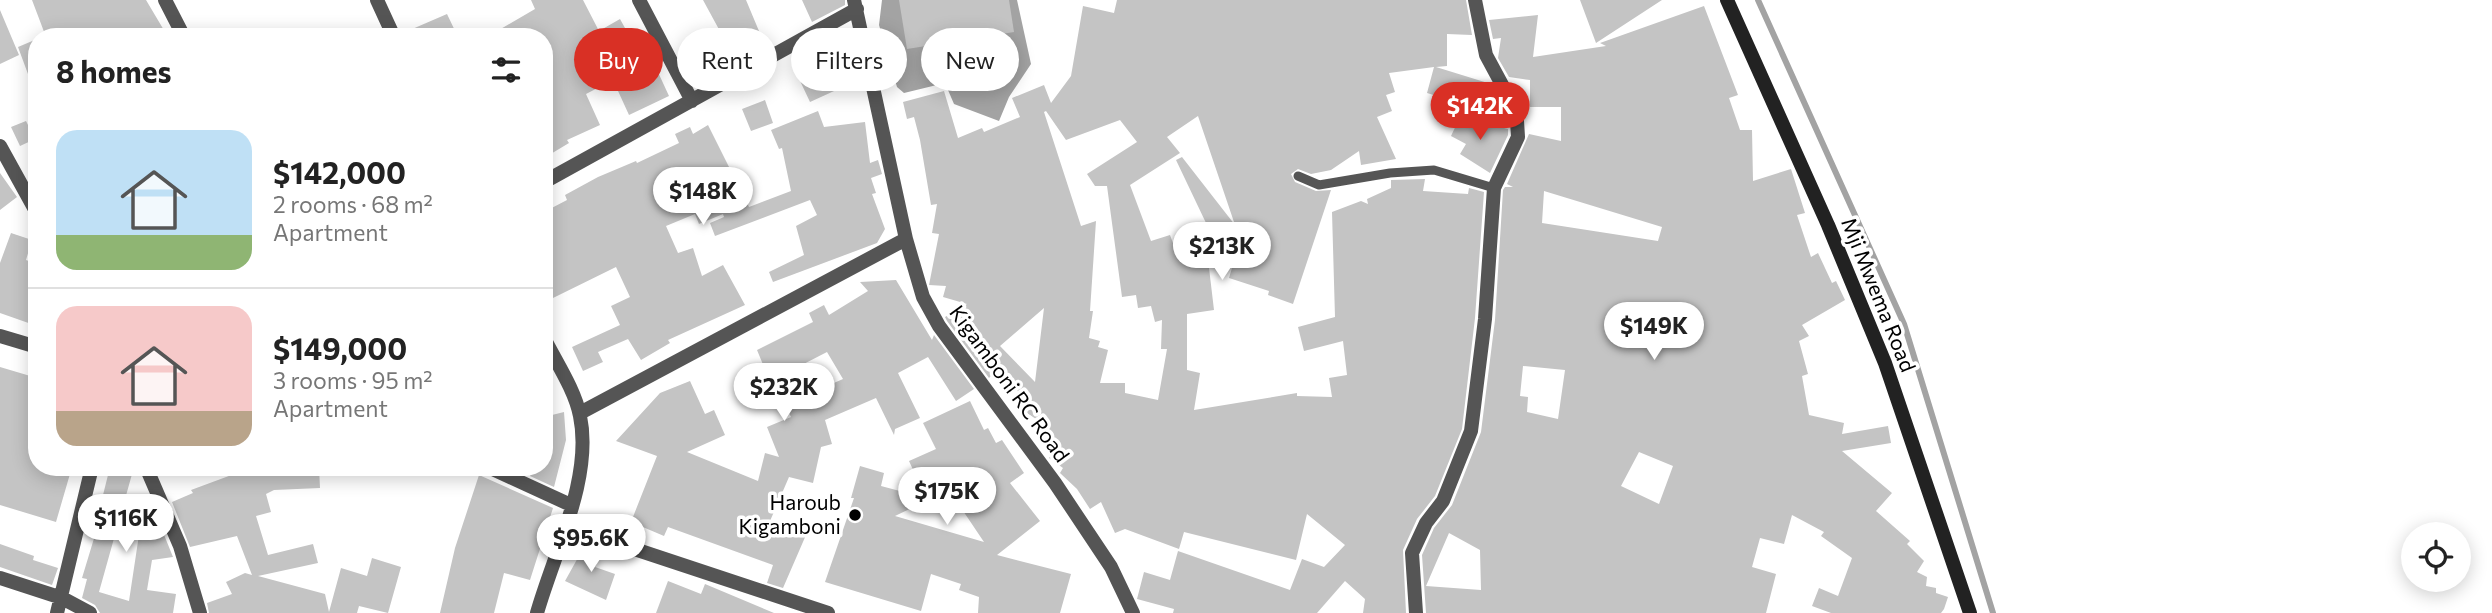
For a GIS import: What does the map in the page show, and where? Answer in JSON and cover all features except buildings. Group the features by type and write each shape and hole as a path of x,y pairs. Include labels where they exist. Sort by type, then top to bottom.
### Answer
{"main road":[{"name":"Mji Mwema Road","path":"1727,0 1828,225 1885,363 1970,613"}],"street":[{"path":"165,0 179,28"},
{"path":"377,0 387,28"},
{"path":"639,0 692,101"},
{"path":"1416,613 1412,553 1426,523 1443,501 1471,431 1485,319 1494,188 1518,137 1517,121 1507,94 1486,55 1475,0"},
{"path":"553,177 692,101 855,4"},
{"name":"Kigamboni RC Road","path":"855,4 905,239 923,297 939,326 1055,483 1111,567 1133,613"},
{"path":"0,146 28,197"},
{"path":"580,413 905,239"},
{"path":"0,335 28,344"},
{"path":"537,613 571,505 582,462 584,440 580,413 553,357"},
{"path":"57,613 90,476"},
{"path":"150,476 180,546 200,613"},
{"path":"508,476 571,505"},
{"path":"565,526 828,613"},
{"path":"0,578 62,598 90,613"}],"lane":[{"path":"1297,176 1319,185 1390,173 1434,170 1494,188"}],"shaded area":[{"path":"882,0 1017,0 1031,64 1019,82 1019,28 921,28 921,89 904,93 902,91 907,91 907,28 880,28"},
{"path":"948,91 1013,91 999,121 954,104"}],"waterway":[{"path":"1758,0 1904,324 1993,613"}],"place":[{"name":"Haroub Kigamboni","path":"855,515"}]}
